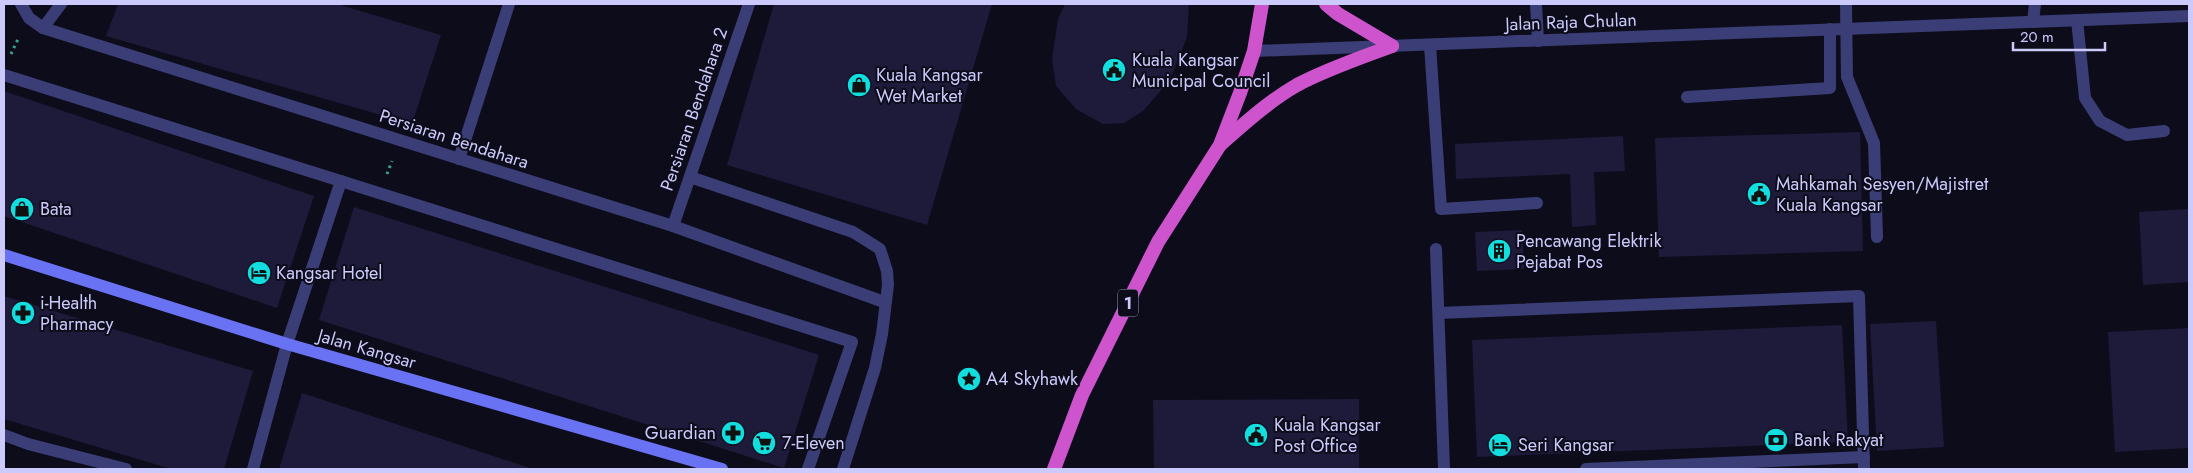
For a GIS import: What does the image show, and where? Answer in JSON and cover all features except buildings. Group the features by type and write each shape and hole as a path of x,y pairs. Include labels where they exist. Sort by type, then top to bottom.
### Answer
{"highway":[{"name":"1","path":"1054,469 1082,396 1158,242 1220,145 1254,51 1262,4"},
{"path":"1326,4 1338,14 1392,46"},
{"path":"1220,145 1260,110 1296,86 1331,69 1392,46"}],"main road":[{"name":"Jalan Kangsar","path":"4,255 287,344 722,469"}],"street":[{"name":"Persiaran Bendahara","path":"21,4 29,18 43,28 673,226 884,302"},
{"path":"43,28 61,4"},
{"path":"459,159 509,4"},
{"name":"Persiaran Bendahara 2","path":"673,226 749,4"},
{"path":"1536,4 1538,40"},
{"path":"1846,4 1848,29 1847,77 1874,143 1877,237"},
{"path":"2033,22 2035,4"},
{"name":"Jalan Raja Chulan","path":"1254,51 2189,16"},
{"path":"2077,20 2085,98 2100,121 2127,135 2164,131"},
{"path":"1687,97 1830,88 1830,29"},
{"path":"1430,45 1441,209 1537,203"},
{"path":"4,75 852,342 808,469"},
{"path":"690,177 852,232 880,249 887,271 888,285 884,302 882,334 875,368 843,469"},
{"path":"253,469 287,344 341,181"},
{"path":"1436,249 1444,469"},
{"path":"1439,314 1859,296 1864,463 1586,469"},
{"path":"4,435 28,444 126,469"}],"path":[{"path":"8,60 29,18"},
{"path":"380,193 399,140"}],"place":[{"name":"Kuala Kangsar Municipal Council","path":"1114,70"},
{"name":"Kuala Kangsar Wet Market","path":"859,85"},
{"name":"Mahkamah Sesyen/Majistret Kuala Kangsar","path":"1759,194"},
{"name":"Bata","path":"22,209"},
{"name":"Pencawang Elektrik Pejabat Pos","path":"1499,251"},
{"name":"Kangsar Hotel","path":"259,273"},
{"name":"i-Health Pharmacy","path":"23,313"},
{"name":"A4 Skyhawk","path":"969,379"},
{"name":"Guardian","path":"733,433"},
{"name":"Kuala Kangsar Post Office","path":"1256,435"},
{"name":"Bank Rakyat","path":"1776,440"},
{"name":"7-Eleven","path":"764,443"},
{"name":"Seri Kangsar","path":"1500,445"}]}
